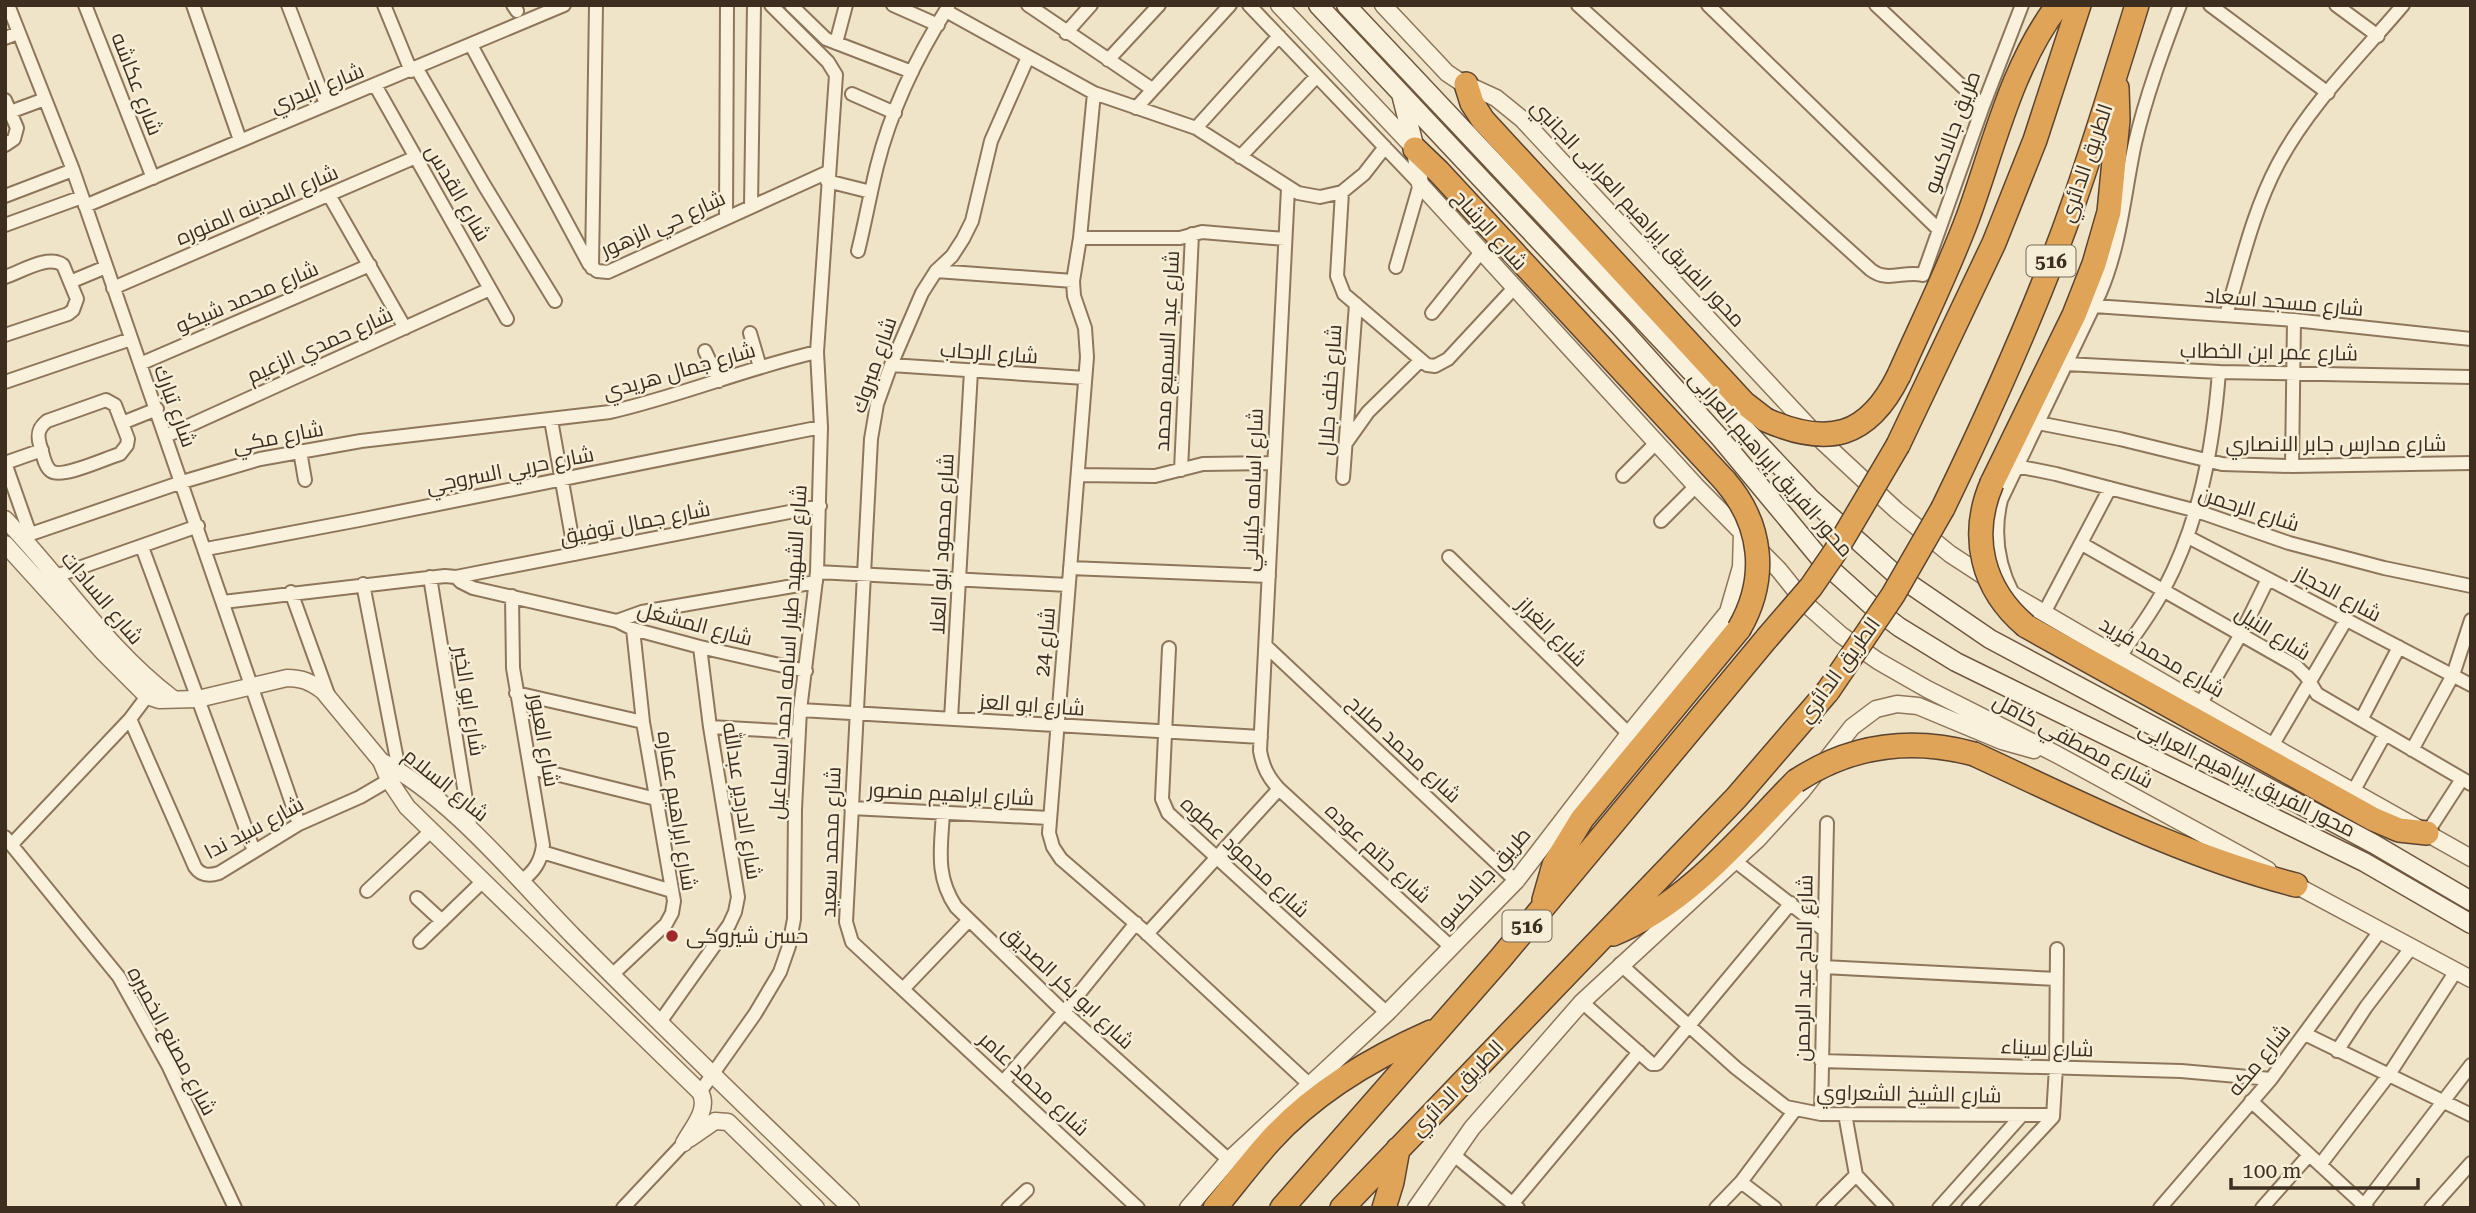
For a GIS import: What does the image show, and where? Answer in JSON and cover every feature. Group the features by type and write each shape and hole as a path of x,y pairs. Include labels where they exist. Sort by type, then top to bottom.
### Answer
{"highway":[{"path":"1466,85 1472,103 1483,120 1744,402 1766,420 1805,435 1822,436 1856,427 1870,417 1882,405 1899,375 1966,220 2024,60 2040,30 2058,5"},
{"name":"516","path":"1282,1208 1542,908 1811,587 1835,552 1898,444 1994,243 2035,140 2079,5"},
{"name":"الطريق الدائري","path":"1342,1208 1736,798 1828,691 1893,594 1943,508 2000,387 2051,263 2083,175 2137,5"},
{"path":"2116,73 2118,120 2109,212 2074,315 1992,483 1982,510 1981,547 1985,568 1997,594 2015,616 2035,619 2373,819 2399,830 2427,833"},
{"path":"1415,149 1725,481 1746,511 1758,548 1756,590 1739,629 1583,819 1554,865 1542,908"},
{"path":"1603,937 1635,925 1676,897 1709,870 1796,781 1829,762 1883,747 1929,745 1974,754 2165,842 2230,866 2296,885"},
{"path":"1215,1208 1271,1140 1314,1101 1360,1068 1437,1030"},
{"path":"1384,1208 1398,1149"}],"main road":[{"name":"محور الفريق إبراهيم العرابى","path":"1318,5 1721,439 1801,538 1847,585 1882,614 1956,662 2364,862 2468,925"},
{"name":"محور الفريق إبراهيم العرابى","path":"1346,5 1810,498 1895,574 1990,639 2374,844 2471,901"},
{"path":"1400,91 1415,149"}],"street":[{"name":"شارع تبارك","path":"8,5 73,170 299,824"},
{"name":"شارع عكاشه","path":"85,5 153,178"},
{"path":"193,5 240,140"},
{"path":"288,5 326,104"},
{"path":"384,5 414,70 555,300"},
{"name":"شارع البدري","path":"5,225 153,178 564,5"},
{"path":"592,268 596,5"},
{"path":"726,218 727,5"},
{"path":"751,206 754,5"},
{"name":"شارع الشهيد طيار اسامه احمد اسماعيل","path":"700,1092 780,972 794,919 800,710 816,577 820,506 821,426 817,352 836,75 828,62 771,5"},
{"path":"791,5 831,41 912,72"},
{"path":"831,41 845,5"},
{"path":"893,5 938,25"},
{"path":"1066,33 1091,5"},
{"path":"1108,60 1158,5"},
{"path":"1136,108 1230,5"},
{"name":"شارع الرشاح","path":"1249,5 1420,184 1696,486"},
{"path":"1279,5 1415,149 1420,184 1396,267"},
{"name":"محور الفريق إبراهيم العرابى الجانبي","path":"1383,5 1447,73 1496,98 1522,119 1849,467"},
{"name":"طريق جالاكسو","path":"1578,5 1871,270 1888,277 1908,273 1923,275 2022,5"},
{"path":"1708,5 1938,229"},
{"path":"1876,5 1983,106"},
{"path":"2013,595 2002,569 1996,528 2001,500 2094,306 2117,246 2135,144 2154,78 2180,5"},
{"path":"2210,5 2328,93"},
{"path":"2336,5 2378,36"},
{"path":"2225,315 2269,180 2296,134 2403,5"},
{"path":"1031,6 1066,33 1152,89"},
{"path":"858,251 877,165 895,113 912,72 948,8 1094,93 1196,128 1288,188 1309,196 1342,192 1364,174 1385,147"},
{"path":"5,38 19,33"},
{"path":"1196,128 1279,36"},
{"name":"شارع حي الزهور","path":"471,45 592,268 603,273 751,206 828,177"},
{"name":"شارع مبروك","path":"855,714 873,421 877,404 922,293 936,271 963,239 972,221 991,141 1028,57"},
{"path":"1240,157 1317,76"},
{"name":"شارع القدس","path":"375,85 508,319"},
{"name":"شارع 24","path":"1094,93 1080,238 1073,281 1074,296 1087,342 1049,833 1053,847 1061,859 1136,923 1310,1085"},
{"path":"852,94 895,113"},
{"path":"5,145 10,143 17,128 8,106 45,99"},
{"name":"شارع المدينه المنوره","path":"113,288 416,158"},
{"path":"5,196 73,170"},
{"path":"828,177 872,192"},
{"name":"شارع اسامه كيلاني","path":"1279,789 1262,765 1261,737 1288,188"},
{"path":"1342,192 1337,276 1344,294 1421,360 1434,366 1442,364 1514,288"},
{"path":"330,195 405,328"},
{"path":"1080,238 1180,238 1202,232 1285,239"},
{"name":"شارع عبد السميع محمد","path":"1181,470 1192,234"},
{"path":"1432,313 1481,252"},
{"path":"5,278 54,260 63,265 77,299 73,310 68,314 5,335"},
{"name":"شارع محمد شيكو","path":"140,364 370,265"},
{"path":"70,282 106,267"},
{"path":"936,271 1073,281"},
{"name":"شارع حمدي الزعيم","path":"166,436 490,289"},
{"name":"شارع خلف جلال","path":"1343,478 1356,304"},
{"name":"شارع مسجد اسعاد","path":"2094,306 2294,320 2471,339"},
{"path":"2292,466 2294,320"},
{"path":"750,333 760,367"},
{"path":"5,382 131,338"},
{"path":"705,351 719,380"},
{"name":"شارع جمال هريدي","path":"551,421 629,408 817,352"},
{"path":"1346,443 1368,412 1421,360"},
{"name":"شارع عمر ابن الخطاب","path":"2066,364 2218,372 2471,377"},
{"name":"شارع الرحاب","path":"891,365 1085,378"},
{"name":"شارع محمود ابو العلا","path":"951,719 971,371"},
{"path":"2120,657 2163,590 2197,511 2209,462 2218,372"},
{"path":"101,401 111,401 115,405 128,439 120,454 58,474 48,468 42,450 38,438 42,425 101,401"},
{"path":"122,423 157,410"},
{"path":"551,421 575,554"},
{"name":"شارع مكي","path":"26,536 247,462 361,441 551,421"},
{"name":"شارع مدارس جابر الانصاري","path":"2038,423 2120,439 2209,462 2292,466 2471,463"},
{"name":"شارع حربي السروجي","path":"205,549 562,480 821,426"},
{"path":"1623,476 1656,443"},
{"path":"26,536 5,463 42,450"},
{"path":"300,451 305,481"},
{"path":"1078,475 1155,476 1212,463 1273,463"},
{"name":"شارع الرحمن","path":"2016,466 2197,511 2290,543 2384,568 2471,586"},
{"name":"شارع محمد فريد","path":"1849,467 1950,554 2013,595 2035,619 2120,657 2471,858"},
{"path":"1661,521 1696,486"},
{"name":"شارع مصطفي كامل","path":"1696,486 1823,621 1859,649 1927,689 2056,754 2471,979"},
{"path":"2035,619 2082,544 2110,488"},
{"name":"شارع جمال توفيق","path":"456,577 820,506"},
{"name":"شارع السادات","path":"5,519 26,536 151,690"},
{"path":"56,576 198,526"},
{"name":"طريق جالاكسو","path":"1188,1208 1229,1160 1387,1013 1516,881 1629,734 1728,612 1740,574 1742,533"},
{"name":"شارع الحجاز","path":"2188,537 2471,685"},
{"name":"شارع السادات","path":"5,544 104,653 151,690"},
{"name":"شارع النيل","path":"2082,544 2296,666 2302,670 2317,694 2468,781"},
{"path":"142,547 254,851"},
{"name":"شارع الغراز","path":"1449,557 1629,734"},
{"path":"1070,568 1269,576"},
{"path":"617,621 642,612 816,577 864,575 1068,585"},
{"name":"شارع ابو الخير","path":"430,577 471,831"},
{"path":"223,602 363,584 456,577"},
{"name":"شارع المشغل","path":"456,577 466,586 617,621 633,629 700,647 806,671"},
{"path":"2201,703 2241,635 2269,579"},
{"path":"363,584 394,775"},
{"path":"291,592 331,702"},
{"name":"شارع العبور","path":"512,596 511,644 516,693 531,768 542,852"},
{"path":"2272,746 2346,620"},
{"path":"2412,750 2453,676 2468,642 2471,620"},
{"name":"شارع ابراهيم عماره","path":"612,975 666,924 672,913 672,891 643,722 633,629"},
{"name":"شارع محمد صلاح","path":"1266,646 1516,881"},
{"name":"شارع الدردير عبدالله","path":"660,1022 729,925 737,904 736,881 710,727 700,647"},
{"path":"2361,720 2399,647"},
{"name":"شارع محمود عطوه","path":"1169,648 1162,799 1168,813 1387,1013"},
{"path":"9,841 130,719 151,690 159,700 198,699 252,685 300,678 313,683 331,702"},
{"path":"516,693 643,722"},
{"name":"شارع السلام","path":"331,702 394,775 471,831 612,975 851,1208"},
{"path":"1416,1208 1472,1128 1582,1002 1620,964 1735,861 1802,791 1852,727 1877,709 1897,704 1917,706 2013,745 2056,754"},
{"name":"شارع ابو العز","path":"800,710 1261,737"},
{"name":"شارع محمد سعيد","path":"855,714 846,922 852,943 904,989"},
{"name":"شارع سيد ندا","path":"130,719 199,872 212,875 299,824 360,797 394,775"},
{"path":"710,727 799,732"},
{"path":"2354,790 2385,734"},
{"path":"531,768 656,799"},
{"name":"شارع السلام","path":"394,775 407,807 700,1092"},
{"path":"2427,833 2468,781"},
{"path":"1147,934 1279,789"},
{"name":"شارع حاتم عوده","path":"1279,789 1451,947"},
{"name":"شارع ابراهيم منصور","path":"851,808 1049,818"},
{"name":"شارع ابو بكر الصديق","path":"943,813 941,876 946,892 956,907 1064,1012 1229,1160"},
{"name":"شارع الحاج عبد الرحمن","path":"1821,1114 1827,823"},
{"path":"368,891 431,831"},
{"name":"شارع مصنع الخميره","path":"9,841 118,977 168,1065 235,1208"},
{"path":"520,882 531,874 542,852 672,891"},
{"path":"1735,861 1824,930"},
{"path":"420,942 483,881"},
{"path":"417,898 442,921"},
{"path":"1582,1002 1652,1064 1657,1063 1791,903"},
{"path":"904,989 969,920"},
{"path":"1003,1082 1136,923"},
{"name":"شارع مكه","path":"2160,1208 2271,1079 2380,931"},
{"path":"1968,1208 2052,1119 2056,1067 2057,948"},
{"path":"2337,1051 2366,1007 2411,948"},
{"path":"1620,964 1736,1068 1786,1107 1795,1110 1741,1182 1716,1208"},
{"path":"1823,967 2056,979"},
{"path":"2320,1165 2388,1076 2456,971"},
{"name":"شارع محمد عامر","path":"904,989 1138,1208"},
{"path":"2305,1034 2471,1115"},
{"path":"1454,1155 1516,1205 1639,1052"},
{"name":"شارع سيناء","path":"1822,1061 2181,1071 2271,1079"},
{"path":"2251,1101 2361,1205 2471,1065"},
{"path":"684,1143 703,1108 704,1100 700,1092"},
{"name":"شارع الشيخ الشعراوي","path":"1795,1110 1821,1114 2053,1115"},
{"path":"1845,1114 1856,1175 1887,1208"},
{"name":"شارع الشيخ الشعراوي","path":"1939,1208 2022,1115"},
{"path":"622,1208 684,1143 719,1121 727,1122 816,1208"},
{"path":"2262,1208 2309,1155"},
{"path":"2431,1208 2471,1163"},
{"path":"781,1173 825,1183"},
{"path":"1823,1208 1856,1175"},
{"path":"1741,1182 1775,1208"},
{"path":"1008,1208 1027,1190"}],"place":[{"name":"حسن شيروكى","path":"672,936"}]}
